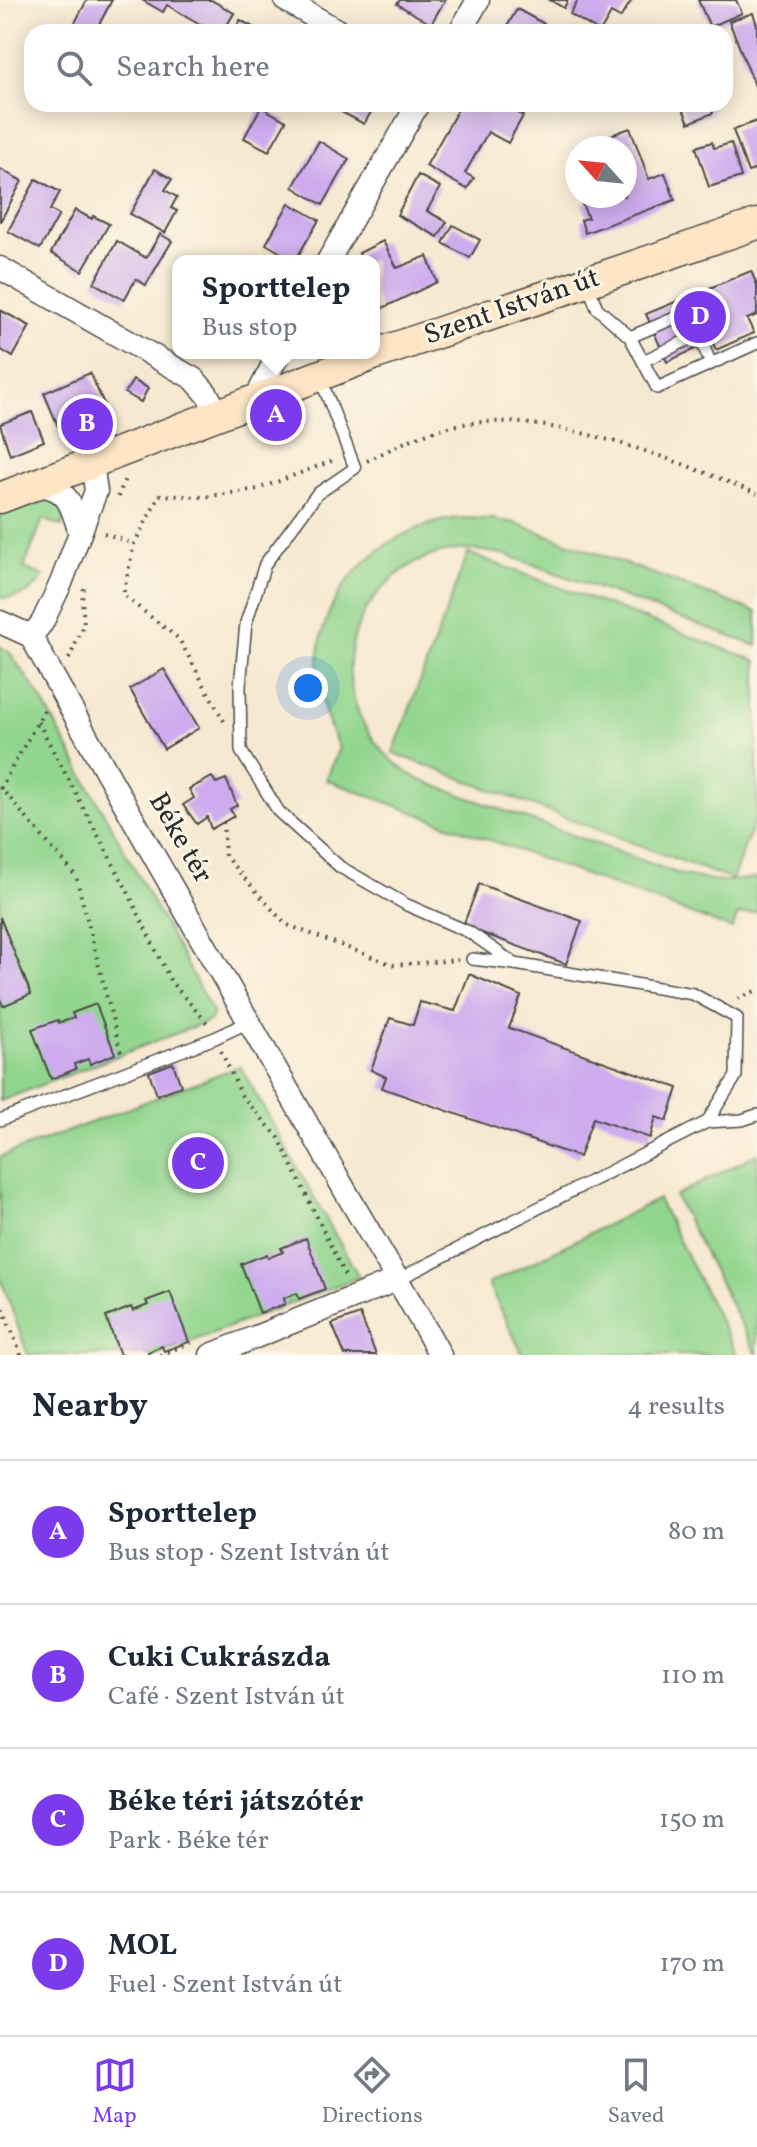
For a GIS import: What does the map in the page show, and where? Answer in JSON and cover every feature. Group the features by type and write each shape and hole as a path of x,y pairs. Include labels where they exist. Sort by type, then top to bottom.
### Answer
{"street":[{"path":"285,0 326,24"},
{"path":"464,24 478,0"},
{"path":"331,255 413,112"},
{"name":"Szent István út","path":"380,351 586,281 755,229"},
{"path":"0,268 194,379 218,414"},
{"path":"255,400 276,359"},
{"name":"Szent István út","path":"0,498 359,359"},
{"path":"0,622 31,636 42,623 61,583 96,491 92,464"},
{"path":"36,484 57,488 70,504 80,533"},
{"name":"Béke tér","path":"31,636 440,1355"},
{"path":"211,1355 399,1279"}],"lane":[{"path":"586,281 597,308 630,337 657,388 757,343"},
{"path":"630,337 689,312 711,364"},
{"path":"643,361 698,335"},
{"path":"320,376 355,468 317,494 265,564 246,623 240,686 241,751 279,812 340,867 407,905 469,932 515,964"},
{"path":"472,959 693,994 737,1018 736,1076 707,1122"},
{"path":"0,1120 215,1038 251,1021"},
{"path":"399,1279 707,1122 742,1120 757,1115"}],"path":[{"path":"355,468 407,440 459,425 523,422 597,438 689,465 757,494"},
{"path":"241,751 179,639 123,595 134,544 160,495 204,497 258,489 349,454"},
{"path":"115,505 126,476"},
{"path":"99,545 104,533 134,544"},
{"path":"58,684 84,624 82,600 85,581"},
{"path":"122,1057 76,876 0,787 38,722 127,890 171,982 208,1024 242,1096 279,1138 348,1283"},
{"path":"223,822 225,856 285,924 393,965 472,959"},
{"path":"0,1301 21,1355"}],"green space":[{"path":"28,490 59,501 65,518 62,526 43,519 24,568 44,576 25,594 0,598 0,503"},
{"path":"457,518 515,523 757,612 757,646 507,555 471,550 440,553 414,563 392,579 370,603 356,630 350,658 351,687 359,714 373,739 394,762 420,780 682,875 721,882 757,878 757,912 738,915 732,929 326,780 339,748 323,705 318,658 324,628 335,600 373,554 426,525"},
{"path":"468,553 757,661 757,814 732,880 393,753"},
{"path":"0,646 10,653 40,696 213,1013 211,1020 0,1101"},
{"path":"240,1066 359,1277 156,1355 28,1355 0,1276 0,1157"},
{"path":"757,1154 757,1355 675,1196"},
{"path":"658,1199 737,1355 523,1355 488,1284"}],"building":[{"path":"87,0 112,0 99,24 74,24"},
{"path":"142,0 211,0 234,13 228,24 200,24 167,5 163,12"},
{"path":"400,0 445,0 431,24 397,4"},
{"path":"550,0 568,0 564,8"},
{"path":"578,0 632,0 620,18 611,13 605,24 587,24 570,14"},
{"path":"698,0 736,0 742,13 717,24 709,24"},
{"path":"517,9 544,24 509,24"},
{"path":"753,13 757,25 757,91 733,24 729,21"},
{"path":"258,112 270,112 286,121 269,151 244,138"},
{"path":"342,112 371,112 364,124"},
{"path":"456,112 517,112 523,116 508,143 488,132 465,173 474,178 467,189 426,166"},
{"path":"684,112 713,112 713,113 689,123"},
{"path":"757,121 757,169 748,172 733,130"},
{"path":"630,128 633,136 611,136"},
{"path":"319,141 349,159 323,205 293,187"},
{"path":"712,142 714,148 731,143 741,177 709,187 696,147"},
{"path":"637,147 649,179 665,173 675,200 585,233 581,220 588,218 584,208 637,208"},
{"path":"0,169 22,181 0,222"},
{"path":"155,169 172,179 165,190 177,197 171,208 177,211 165,233 130,214"},
{"path":"418,175 440,187 427,211 447,222 438,237 397,215"},
{"path":"36,179 60,192 50,210 59,215 40,249 8,231"},
{"path":"289,203 319,220 299,255 285,255 266,244"},
{"path":"75,210 109,224 82,271 51,253"},
{"path":"453,225 480,240 470,258 443,243"},
{"path":"160,234 172,241 146,285 136,279 124,300 94,283 117,241 146,258"},
{"path":"383,241 397,268 427,256 437,282 381,309 380,255 359,253"},
{"path":"751,271 757,285 757,315 747,319 754,333 716,350 712,341 667,362 646,314"},
{"path":"0,310 30,326 13,357 0,349"},
{"path":"90,373 104,404 94,409 99,420 86,426 84,421 60,431 44,393"},
{"path":"133,380 148,388 141,402 125,393"},
{"path":"32,412 44,441 10,455 0,424"},
{"path":"164,669 199,728 164,749 130,689"},
{"path":"212,777 216,783 226,779 237,805 230,809 234,816 211,829 207,817 197,824 183,805 194,798 189,789"},
{"path":"479,884 582,921 566,964 463,926"},
{"path":"0,917 31,994 3,1006 0,999"},
{"path":"469,974 521,996 509,1028 678,1088 667,1121 656,1117 650,1138 593,1118 579,1157 382,1088 386,1077 371,1070 390,1018 413,1025 420,1002 455,1011"},
{"path":"96,1004 115,1054 90,1064 88,1059 74,1064 76,1069 51,1079 32,1029 74,1018 72,1013"},
{"path":"173,1063 181,1086 157,1095 149,1072"},
{"path":"306,1238 325,1289 299,1299 297,1293 284,1298 285,1304 260,1313 241,1264 267,1254 268,1258 283,1252 281,1248"},
{"path":"170,1292 189,1342 164,1351 162,1346 148,1352 149,1355 120,1355 106,1317 131,1307 133,1311 148,1305 146,1301"},
{"path":"360,1314 376,1355 345,1355 332,1324"}],"place":[{"name":"MOL","path":"700,317"},
{"name":"Sporttelep","path":"276,415"},
{"name":"Cuki Cukrászda","path":"87,424"},
{"name":"Béke téri játszótér","path":"198,1163"}]}
